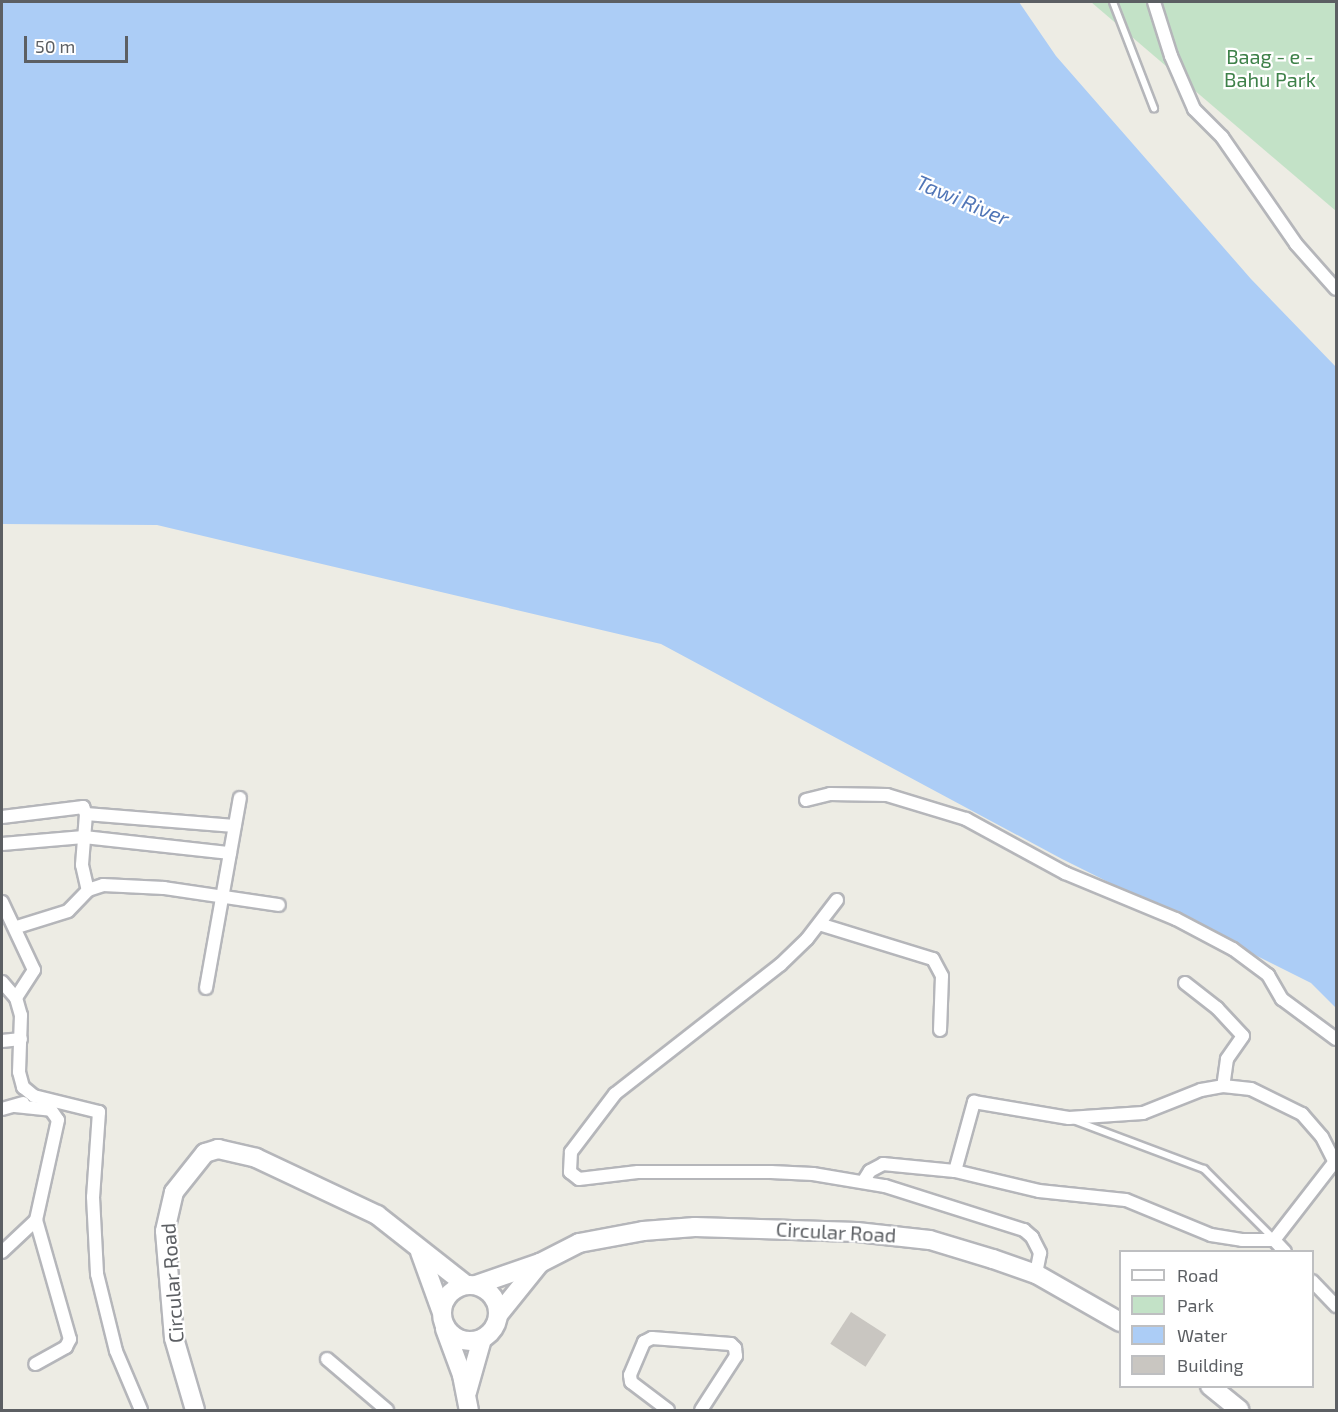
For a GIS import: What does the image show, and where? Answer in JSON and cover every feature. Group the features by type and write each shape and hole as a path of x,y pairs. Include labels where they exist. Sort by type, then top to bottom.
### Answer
{"main road":[{"name":"Circular Road","path":"195,1410 174,1338 165,1231 174,1192 205,1153 218,1149 256,1158 377,1215 418,1248 471,1285 540,1263 593,1239 669,1228 752,1228 912,1237 963,1249 1036,1274 1119,1321"},
{"path":"418,1248 441,1310 468,1402"},
{"path":"445,1328 462,1341 482,1339 490,1334 498,1315 540,1263"},
{"path":"441,1310 448,1293 471,1285 493,1296 498,1315"},
{"path":"468,1402 482,1339"},
{"path":"1212,1388 1240,1410"}],"street":[{"path":"1154,2 1171,56 1194,109 1222,137 1296,244 1336,290"},
{"path":"806,800 830,794 887,795 966,819 1065,873 1176,919 1233,949 1268,975 1282,999 1336,1039"},
{"path":"206,988 240,798"},
{"path":"2,817 78,805 86,814 235,826"},
{"path":"86,814 82,865 88,890"},
{"path":"2,844 84,837 230,853"},
{"path":"17,927 68,911 88,890 116,884 279,905"},
{"path":"837,900 819,924 780,965 615,1094 571,1152 568,1167 579,1179 692,1170 813,1174 862,1182 1024,1230 1032,1237 1040,1253 1036,1274"},
{"path":"2,902 17,927 34,970 16,998"},
{"path":"819,924 933,959 942,976 940,1030"},
{"path":"2,982 16,998 21,1039 19,1077 36,1097"},
{"path":"1185,983 1243,1033 1240,1044 1227,1059 1222,1086"},
{"path":"2,1041 21,1039"},
{"path":"955,1171 974,1102 1069,1118 1151,1112 1200,1090 1222,1086 1251,1089 1302,1114 1322,1137 1336,1161 1274,1240"},
{"path":"2,1109 36,1097 97,1109 100,1116 93,1197 98,1274 116,1351 141,1410"},
{"path":"15,1106 51,1110 58,1120 36,1220 70,1339 66,1347 35,1364"},
{"path":"862,1182 870,1171 883,1164 955,1171 1039,1191 1126,1200 1224,1238 1274,1240 1284,1250"},
{"path":"2,1252 36,1220"},
{"path":"1314,1283 1336,1306"},
{"path":"668,1410 656,1406 631,1382 630,1375 644,1342 652,1338 731,1344 736,1356 701,1410"},
{"path":"327,1359 387,1410"}],"lane":[{"path":"1113,2 1154,108"},
{"path":"1069,1118 1203,1169 1274,1240"}],"green space":[{"name":"Baag - e - Bahu Park","path":"1091,2 1336,2 1336,211"}],"water":[{"name":"Tawi River","path":"2,2 1019,2 1056,56 1251,279 1336,367 1336,1008 1311,983 1062,859 661,644 157,525 2,524"}],"building":[{"path":"851,1312 886,1335 866,1367 830,1344"}]}
